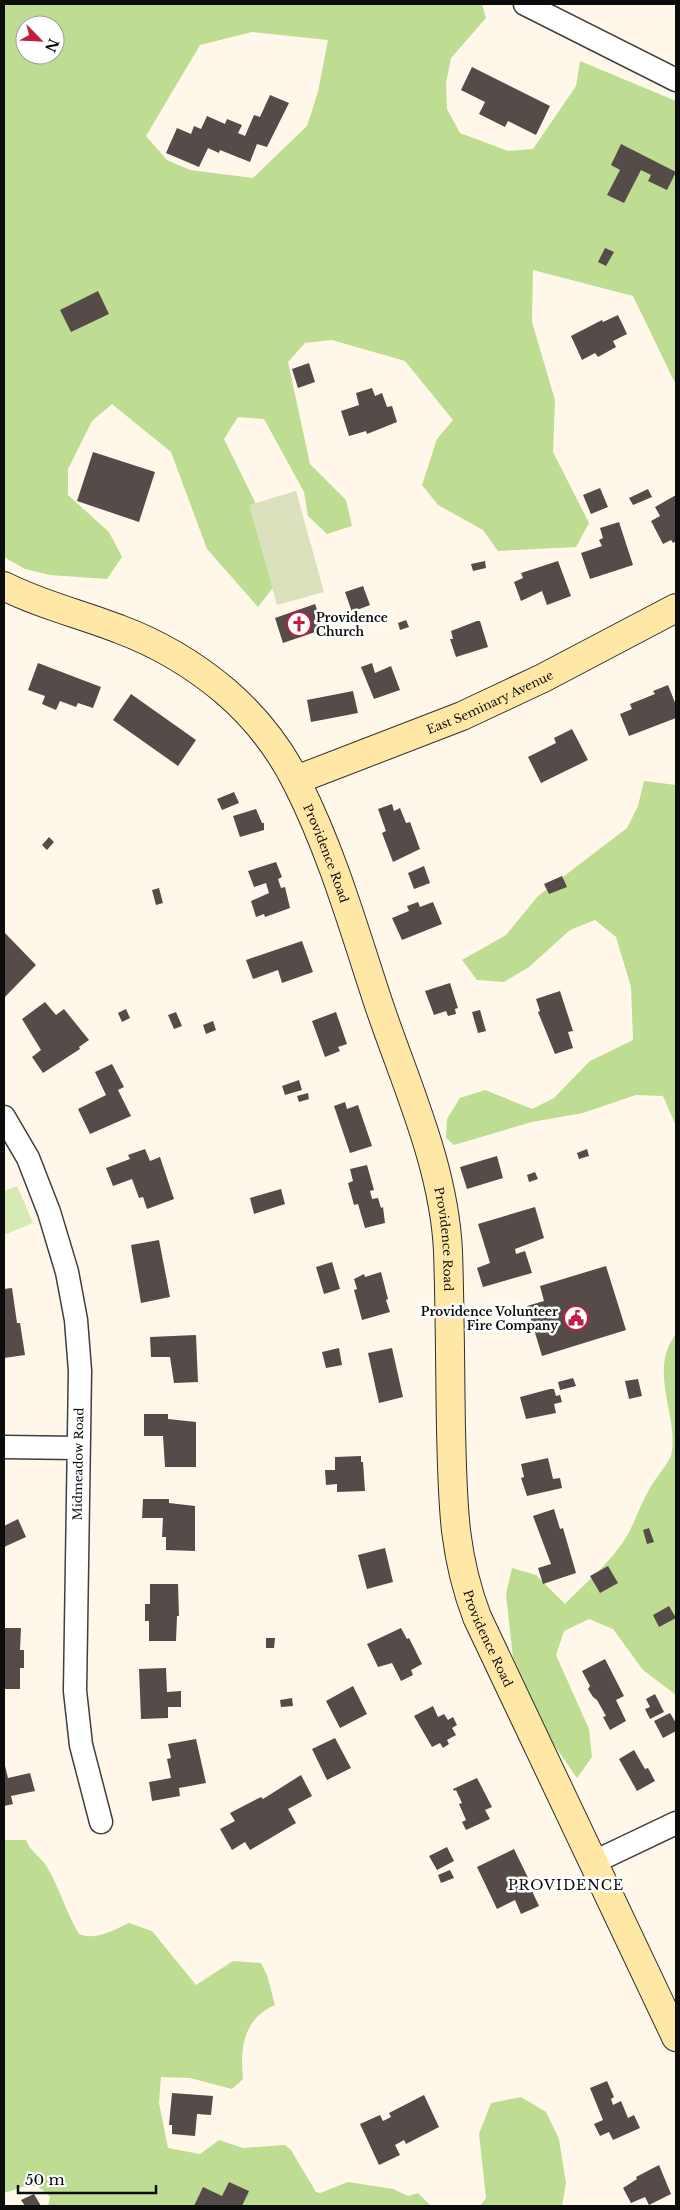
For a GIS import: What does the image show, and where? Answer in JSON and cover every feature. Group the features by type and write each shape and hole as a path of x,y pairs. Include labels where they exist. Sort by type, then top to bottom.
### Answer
{"street":[{"path":"525,4 676,80"},
{"name":"Providence Road","path":"4,586 142,638 205,675 247,712 268,736 296,780 334,873 423,1134 441,1194 445,1217 448,1264 453,1503 460,1565 477,1617 676,2037"},
{"name":"East Seminary Avenue","path":"296,780 462,716 543,678 676,608"},
{"name":"Midmeadow Road","path":"4,1118 28,1158 50,1212 67,1272 76,1320 80,1371 75,1691 81,1745 100,1822"},
{"path":"4,1447 78,1448"},
{"path":"592,1863 676,1823"}],"green space":[{"path":"4,4 482,4 486,18 451,58 446,83 447,109 460,133 508,151 533,149 576,86 580,61 676,101 676,385 633,296 533,270 532,322 555,400 553,452 589,523 576,547 498,551 483,530 438,505 422,485 437,439 453,420 405,361 332,340 305,343 288,362 310,464 346,500 352,526 327,534 308,516 304,492 264,419 238,417 224,439 258,508 275,585 258,607 207,549 171,452 112,404 92,421 68,469 68,495 109,532 122,557 107,579 50,575 25,569 4,557","holes":["252,32 328,40 318,92 307,126 253,178 190,170 167,160 146,136 200,45"]},
{"path":"296,491 324,592 277,605 249,505"},
{"path":"644,781 676,785 676,1126 663,1096 636,1095 583,1113 532,1122 454,1145 446,1138 447,1119 460,1098 485,1090 532,1109 554,1098 590,1061 633,1040 631,987 616,937 595,920 570,930 529,967 504,982 477,980 462,960 506,935 538,896 627,828 638,806"},
{"path":"17,1186 33,1223 4,1235 4,1191"},
{"path":"676,1334 676,1695 643,1670 613,1629 589,1619 564,1631 556,1655 589,1729 592,1757 577,1778 548,1736 527,1689 514,1667 506,1594 512,1568 536,1575 565,1604 606,1564 623,1542 650,1488 671,1456 672,1426 664,1379 664,1363 668,1348"},
{"path":"4,1840 26,1840 42,1860 56,1884 79,1934 85,1936 98,1935 129,1923 152,1931 196,1985 233,1961 261,1963 267,1975 275,2005 264,2011 250,2026 243,2046 243,2079 232,2089 190,2078 161,2077 159,2103 168,2148 200,2154 219,2140 243,2148 285,2145 291,2150 316,2192 320,2193 348,2182 393,2189 408,2196 418,2193 431,2206 48,2206 50,2197 44,2191 34,2186 4,2193"},
{"path":"521,2097 546,2112 559,2139 566,2183 562,2206 480,2206 486,2198 479,2134 491,2103"}],"building":[{"path":"472,67 550,106 536,135 508,121 505,127 479,114 485,102 461,90"},
{"path":"270,95 289,103 267,147 257,144 250,162 220,150 219,153 208,148 199,167 166,153 177,128 191,134 194,126 201,129 207,116 225,124 227,119 242,125 238,133 245,136 254,115 260,117"},
{"path":"621,144 676,172 667,190 648,181 651,175 641,170 624,203 607,195 620,170 611,165"},
{"path":"605,248 614,252 606,266 598,262"},
{"path":"98,291 109,314 71,332 60,310"},
{"path":"618,315 627,334 613,341 616,347 598,357 595,353 582,360 571,336 602,320 603,322"},
{"path":"309,363 315,382 298,388 292,369"},
{"path":"372,388 375,396 382,393 387,407 392,406 397,422 367,434 366,431 349,436 341,411 359,405 356,393"},
{"path":"93,452 155,472 139,522 77,501"},
{"path":"600,488 608,507 591,514 583,495"},
{"path":"648,489 652,497 633,505 629,498"},
{"path":"676,495 676,541 673,543 671,540 663,544 651,521 660,516 655,507"},
{"path":"619,522 633,565 590,579 581,553 602,546 599,540 603,538 600,528"},
{"path":"485,561 486,568 473,571 471,564"},
{"path":"558,561 571,596 547,605 542,591 521,601 514,582 523,578 521,573"},
{"path":"363,586 370,605 352,612 345,592"},
{"name":"Providence Church","path":"315,604 324,629 283,643 275,618"},
{"path":"406,620 409,627 400,630 398,623"},
{"path":"480,621 488,647 456,657 450,639 453,639 451,631"},
{"path":"38,663 101,687 93,708 78,703 76,707 60,701 56,710 42,704 45,696 28,690"},
{"path":"372,663 375,673 391,666 400,690 374,699 361,667"},
{"path":"668,685 676,705 676,718 629,736 620,714 632,709 630,704 655,694 653,691"},
{"path":"353,691 358,713 311,722 307,700"},
{"path":"131,694 196,740 178,766 113,720"},
{"path":"572,729 588,760 541,783 528,757 556,743 554,738"},
{"path":"234,792 239,803 222,810 217,799"},
{"path":"392,804 394,811 400,808 406,823 410,822 420,849 393,862 382,833 386,831 378,809"},
{"path":"256,809 262,823 264,823 264,830 240,837 233,816"},
{"path":"49,837 54,842 47,850 42,845"},
{"path":"276,862 282,877 278,879 281,888 285,887 290,908 265,917 264,914 256,917 251,901 269,893 266,883 254,887 248,871"},
{"path":"424,866 430,883 414,889 408,873"},
{"path":"562,876 567,887 549,894 544,884"},
{"path":"159,888 163,903 156,905 152,890"},
{"path":"418,902 420,907 433,902 442,924 402,940 392,918 409,911 407,906"},
{"path":"4,932 36,965 4,998"},
{"path":"302,941 313,972 282,983 278,970 253,979 246,960"},
{"path":"450,983 458,1008 455,1009 456,1014 448,1016 446,1011 434,1015 425,991"},
{"path":"560,991 573,1031 568,1032 573,1048 555,1054 538,1012 540,1011 536,999"},
{"path":"45,1002 56,1015 64,1009 89,1040 79,1047 80,1049 43,1073 32,1057 41,1050 22,1019"},
{"path":"126,1009 130,1018 122,1022 118,1013"},
{"path":"480,1010 486,1031 478,1033 472,1012"},
{"path":"176,1012 182,1026 174,1029 168,1015"},
{"path":"336,1012 347,1044 338,1047 340,1051 325,1057 312,1021"},
{"path":"213,1021 216,1030 206,1034 203,1025"},
{"path":"112,1064 124,1087 118,1090 131,1116 90,1134 78,1109 106,1095 95,1072"},
{"path":"299,1080 302,1090 285,1095 282,1086"},
{"path":"308,1093 309,1099 299,1102 297,1096"},
{"path":"345,1102 347,1109 358,1105 372,1146 350,1153 334,1106"},
{"path":"145,1149 150,1161 160,1157 174,1199 147,1209 143,1197 139,1198 132,1179 113,1186 106,1168 130,1159 128,1155"},
{"path":"587,1149 589,1156 579,1159 577,1153"},
{"path":"497,1156 503,1178 467,1189 460,1167"},
{"path":"367,1165 374,1190 370,1191 372,1199 378,1198 381,1208 383,1207 385,1223 365,1228 358,1204 354,1205 348,1183 353,1181 350,1169"},
{"path":"535,1172 538,1179 529,1182 527,1175"},
{"path":"281,1189 285,1204 254,1214 250,1198"},
{"path":"535,1207 544,1238 515,1249 516,1254 525,1251 532,1273 483,1287 477,1268 490,1263 478,1224"},
{"path":"159,1240 170,1297 141,1303 131,1245"},
{"path":"332,1262 340,1289 324,1294 316,1267"},
{"name":"Providence Volunteer Fire Company","path":"606,1266 626,1330 542,1356 527,1306 544,1301 540,1286"},
{"path":"381,1272 390,1312 362,1320 354,1290 357,1289 354,1279 364,1274 365,1277"},
{"path":"12,1288 17,1323 20,1323 25,1355 4,1358 4,1289"},
{"path":"196,1335 198,1382 174,1383 170,1357 151,1357 150,1337"},
{"path":"339,1348 342,1365 326,1368 322,1352"},
{"path":"392,1348 403,1397 379,1403 368,1353"},
{"path":"573,1378 576,1386 560,1390 558,1382"},
{"path":"638,1379 642,1396 629,1399 625,1381"},
{"path":"554,1389 556,1396 560,1395 562,1402 554,1404 556,1413 526,1419 520,1397"},
{"path":"144,1414 168,1414 168,1419 196,1422 196,1467 165,1467 163,1436 144,1436"},
{"path":"361,1456 365,1491 337,1492 337,1484 326,1485 325,1470 335,1470 335,1457"},
{"path":"548,1458 553,1479 560,1478 562,1488 527,1496 521,1478 524,1477 521,1464"},
{"path":"143,1499 169,1499 169,1503 195,1506 195,1551 166,1550 166,1537 162,1537 163,1518 142,1518"},
{"path":"554,1509 560,1529 563,1528 576,1573 543,1584 538,1568 551,1564 533,1516"},
{"path":"18,1519 26,1537 4,1547 4,1526"},
{"path":"649,1528 654,1542 647,1544 643,1530"},
{"path":"385,1548 393,1582 367,1589 358,1555"},
{"path":"608,1566 618,1583 600,1593 590,1576"},
{"path":"150,1584 178,1584 179,1616 177,1616 176,1641 149,1641 149,1621 145,1621 145,1604 150,1604"},
{"path":"669,1606 676,1618 659,1627 653,1615"},
{"path":"4,1628 21,1628 20,1650 24,1650 24,1668 20,1668 20,1689 4,1689"},
{"path":"401,1628 407,1639 409,1638 422,1664 411,1670 413,1675 401,1681 392,1663 378,1667 367,1644"},
{"path":"266,1638 275,1638 274,1648 266,1648"},
{"path":"605,1659 624,1696 616,1700 626,1721 610,1730 603,1717 606,1716 588,1689 590,1686 582,1671"},
{"path":"166,1668 167,1692 181,1691 181,1707 168,1707 168,1718 141,1719 139,1669"},
{"path":"353,1686 367,1714 340,1728 326,1701"},
{"path":"655,1694 664,1712 650,1719 645,1709 650,1707 646,1699"},
{"path":"292,1698 293,1706 281,1707 280,1700"},
{"path":"433,1706 438,1717 444,1714 448,1720 453,1717 457,1725 452,1728 456,1735 447,1740 449,1744 443,1748 440,1743 432,1747 414,1716"},
{"path":"670,1713 676,1723 676,1731 663,1738 654,1721"},
{"path":"335,1738 351,1768 327,1780 312,1749"},
{"path":"196,1739 206,1783 179,1788 180,1796 152,1801 149,1782 171,1778 167,1759 171,1758 168,1744"},
{"path":"634,1750 645,1769 648,1768 655,1781 637,1791 619,1759"},
{"path":"4,1762 8,1778 30,1773 35,1791 11,1796 13,1804 4,1806"},
{"path":"301,1775 312,1796 288,1809 296,1823 250,1850 245,1842 232,1850 220,1829 235,1821 230,1813 261,1797 263,1799"},
{"path":"477,1778 492,1807 485,1810 490,1819 466,1830 462,1822 466,1820 459,1804 462,1803 456,1790 454,1791 453,1789"},
{"path":"447,1847 454,1861 437,1870 429,1856"},
{"path":"514,1849 534,1890 532,1891 539,1906 521,1914 515,1900 497,1909 477,1867"},
{"path":"450,1870 454,1878 441,1883 438,1875"},
{"path":"607,2081 614,2097 611,2099 613,2105 621,2101 628,2118 634,2115 640,2128 613,2140 609,2132 600,2136 594,2124 603,2120 590,2088"},
{"path":"172,2093 213,2096 211,2115 197,2114 195,2136 172,2134 172,2125 169,2125"},
{"path":"424,2095 439,2127 406,2144 404,2140 395,2145 400,2155 379,2165 360,2124 380,2115 383,2121 391,2117 389,2113"},
{"path":"659,2165 671,2194 649,2205 645,2197 631,2203 623,2188 637,2179 636,2177"},
{"path":"229,2182 249,2191 242,2206 194,2206 203,2187 222,2196"},
{"path":"34,2194 41,2206 25,2206 21,2200"}],"place":[{"name":"Providence Church","path":"299,624"},
{"name":"Providence Volunteer Fire Company","path":"576,1318"}],"district":[{"name":"PROVIDENCE","path":"566,1885"}]}
